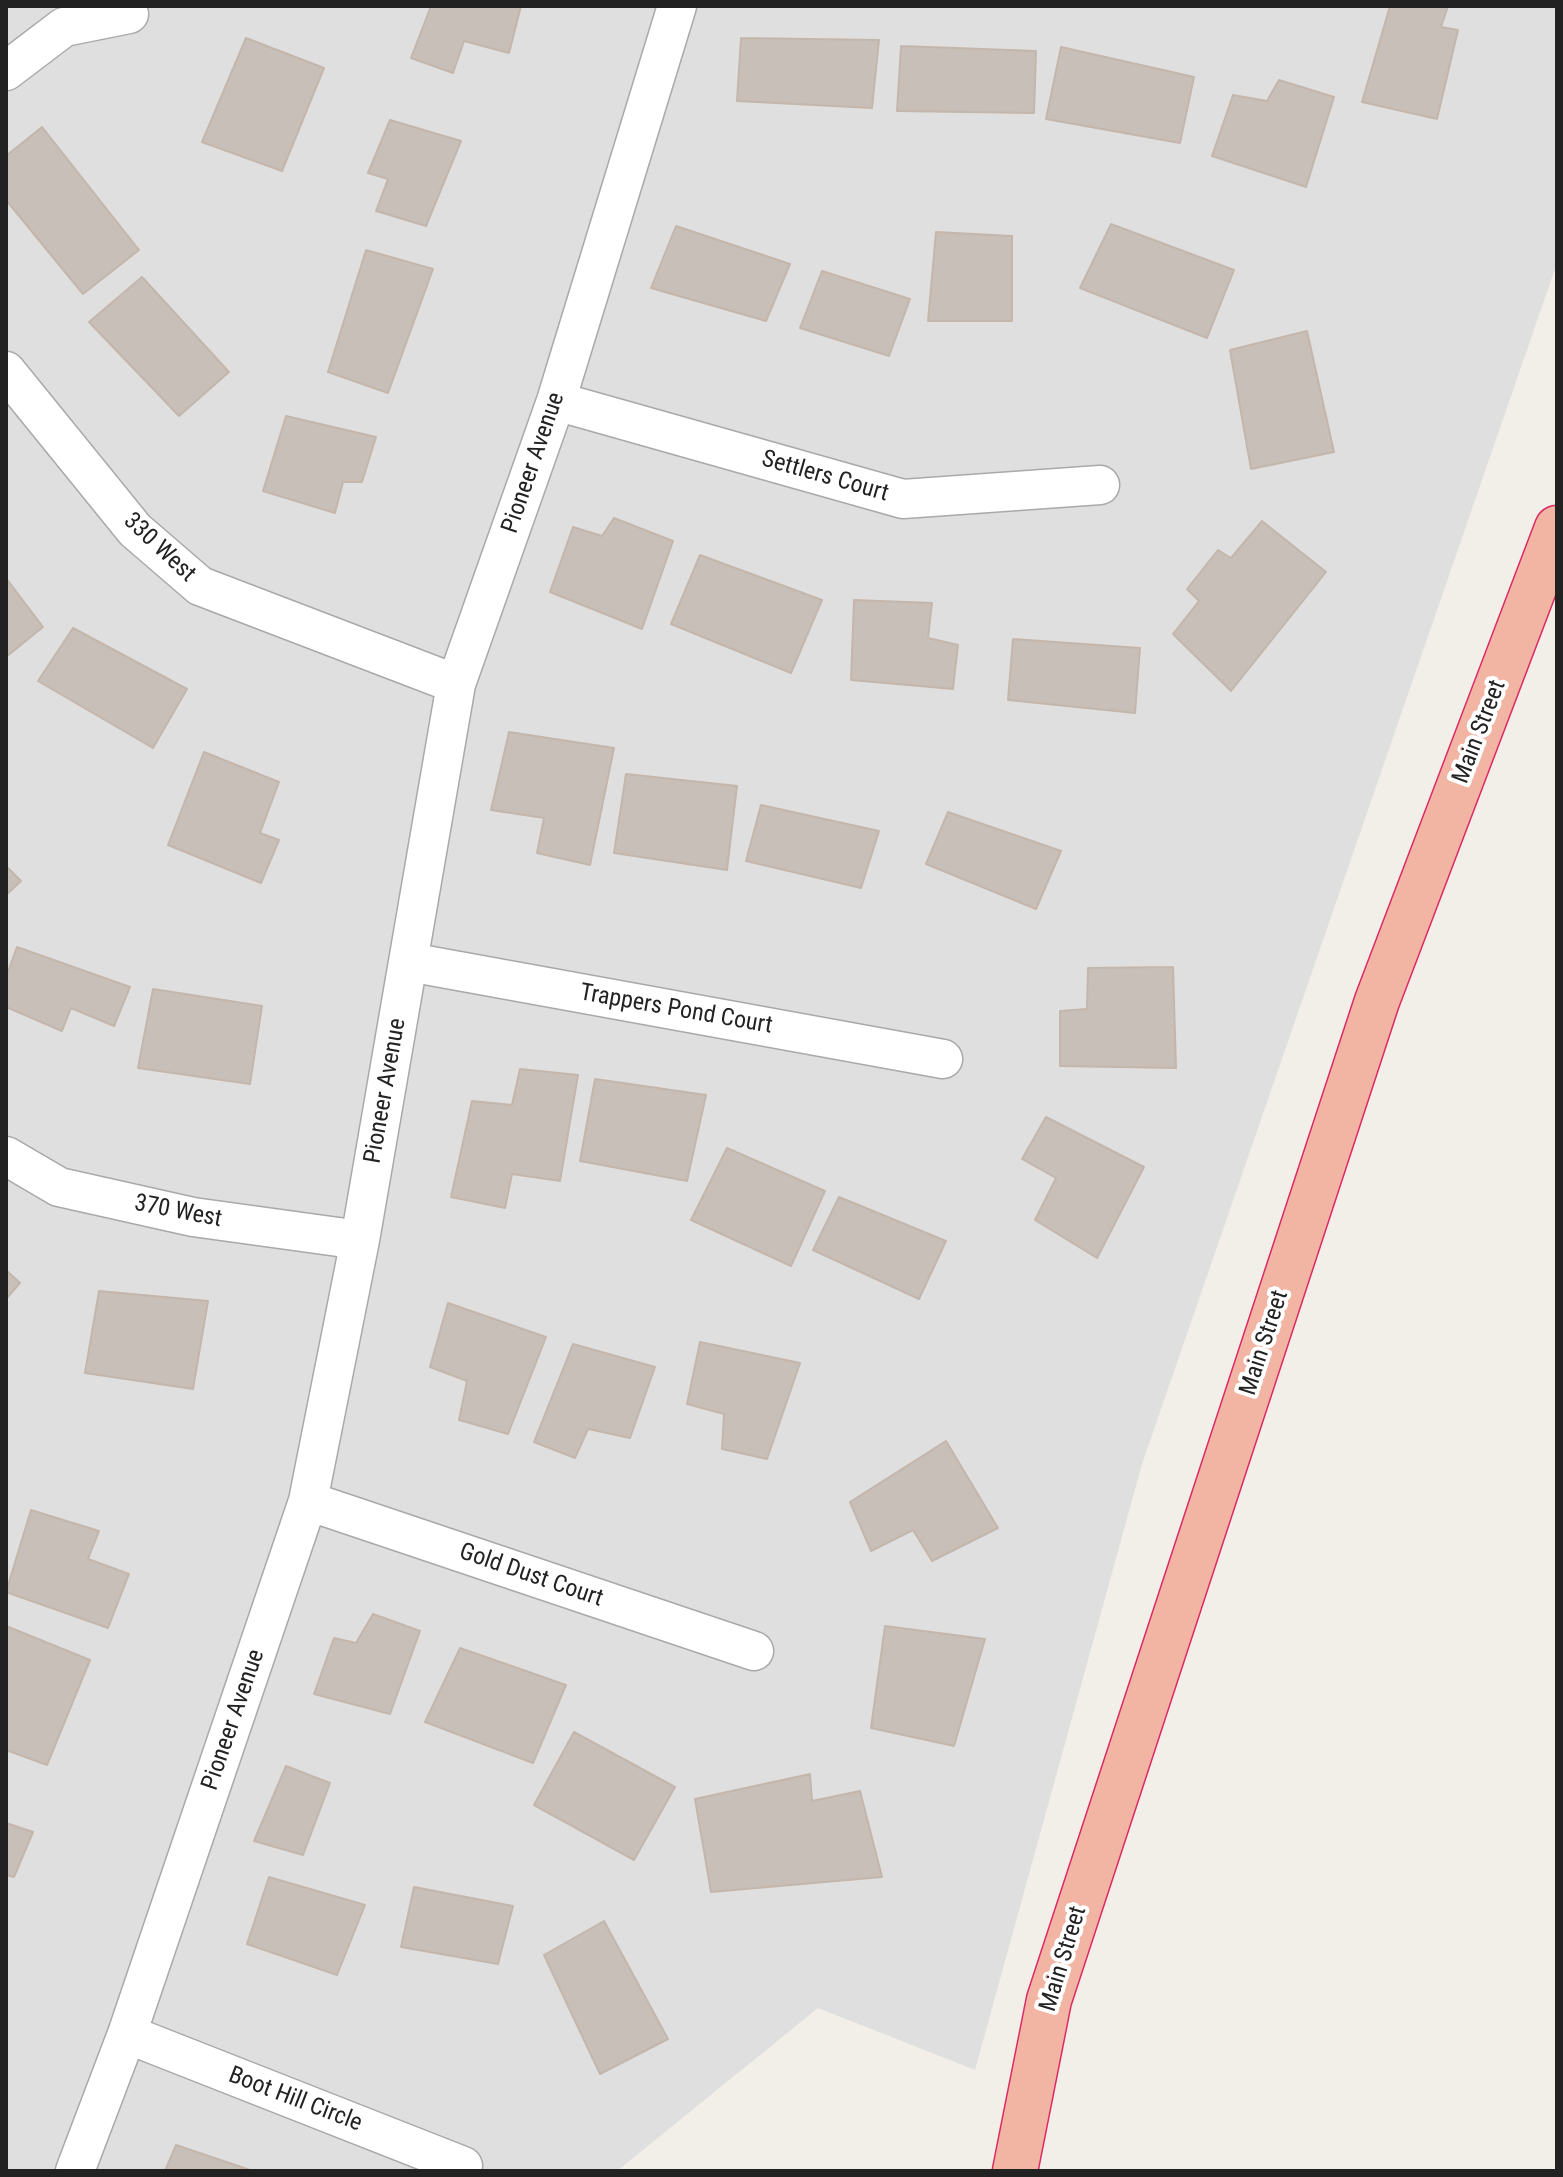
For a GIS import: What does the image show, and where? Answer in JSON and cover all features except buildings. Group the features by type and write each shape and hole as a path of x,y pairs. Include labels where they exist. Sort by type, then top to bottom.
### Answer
{"highway":[{"name":"Main Street","path":"1015,2171 1049,2000 1377,1001 1557,528"}],"street":[{"name":"Pioneer Avenue","path":"75,2171 127,2034 308,1501 360,1240 456,684 556,401 677,6"},
{"path":"6,71 64,27 129,14"},
{"name":"330 West","path":"6,371 135,530 200,586 456,684"},
{"name":"Settlers Court","path":"556,401 903,499 1100,485"},
{"name":"Trappers Pond Court","path":"409,962 943,1059"},
{"name":"370 West","path":"6,1156 59,1187 193,1217 360,1240"},
{"name":"Gold Dust Court","path":"308,1501 754,1651"},
{"name":"Boot Hill Circle","path":"127,2034 463,2166"}],"shaded area":[{"path":"6,6 1557,6 1557,263 1142,1464 975,2070 818,2008 617,2171 6,2171"}]}
